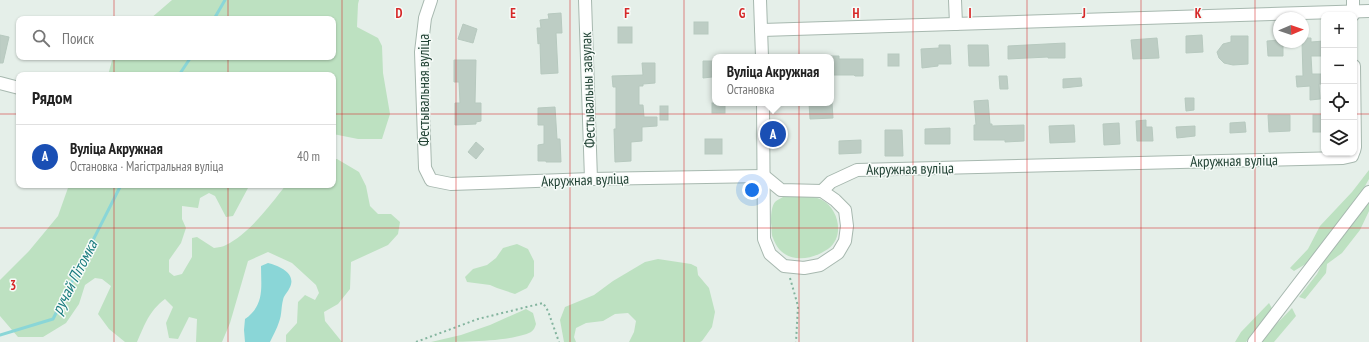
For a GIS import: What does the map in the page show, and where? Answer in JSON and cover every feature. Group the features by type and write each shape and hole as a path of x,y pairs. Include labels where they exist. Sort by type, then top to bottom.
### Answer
{"street":[{"name":"Фестывальная вуліца","path":"431,0 425,18 421,52 425,168 431,180"},
{"name":"Фестывальны завулак","path":"586,0 591,179"},
{"path":"760,0 762,54"},
{"path":"955,0 956,24"},
{"path":"761,30 1353,9 1369,11"},
{"path":"0,83 16,87"},
{"path":"1354,84 1355,120"},
{"path":"763,106 764,239 770,254 784,266 804,268 820,265 838,253 845,241 848,226 845,210 835,200 822,191 781,190 764,176"},
{"name":"Акружная вуліца","path":"822,191 831,182 857,170 1343,158 1347,156"},
{"name":"Акружная вуліца","path":"431,180 451,184 591,179 764,176"},
{"path":"1254,342 1369,192"}],"path":[{"path":"784,266 792,283 798,306 796,342"},
{"path":"416,342 478,318 543,303 548,311 559,342"}],"green space":[{"path":"172,0 359,0 357,27 378,38 382,46 383,73 390,114 382,139 358,139 336,135 336,72 109,72 112,60 336,60 336,16 153,16"},
{"path":"337,159 359,172 366,186 370,206 378,214 391,214 400,222 398,234 388,245 351,262 350,289 338,304 324,312 325,321 342,342 286,342 286,335 297,323 298,302 305,295 315,300 319,293 316,285 292,263 268,252 248,261 230,323 222,342 196,342 197,319 189,317 178,339 169,338 166,323 173,307 165,299 151,313 137,342 125,342 109,329 98,314 111,286 102,279 95,278 85,285 79,304 66,323 43,337 18,337 0,316 0,280 29,251 58,216 68,188 248,188 233,216 226,217 215,196 209,193 200,198 198,208 182,206 182,219 186,228 181,243 169,260 169,272 174,276 182,274 192,257 192,238 197,237 214,248 225,246 243,234 284,188 336,188"},
{"path":"1369,170 1369,179 1357,200 1309,262 1294,271 1290,268 1308,249 1320,226 1352,192"},
{"path":"783,197 813,197 818,198 828,204 836,216 838,231 837,238 828,249 805,258 797,258 783,253 773,238 771,223 775,202"},
{"path":"1369,198 1369,211 1360,230 1342,253 1327,264 1326,273 1305,299 1299,297 1317,274 1325,258 1358,217"},
{"path":"517,244 528,249 534,261 534,276 527,288 515,294 490,285 467,282 465,277 473,269 487,265 496,258 503,248"},
{"path":"658,259 691,264 697,267 698,275 709,288 715,312 712,327 702,341 629,342 634,332 636,321 628,313 615,314 603,321 586,323 576,328 574,337 576,342 564,342 560,320 565,307 594,295 613,281 645,262"},
{"path":"1269,303 1273,310 1246,342 1235,342 1241,332"},
{"path":"1292,308 1296,316 1274,342 1259,342"},
{"path":"526,309 533,313 536,324 531,332 498,340 431,342 461,335 490,325"}],"water":[{"path":"268,263 278,266 286,272 291,279 291,284 283,298 280,319 270,342 245,342 245,319 256,308 259,302 261,288 261,266"}],"building":[{"path":"561,13 562,33 556,33 558,73 541,74 540,43 538,44 537,28 541,28 540,20 549,19 548,14"},
{"path":"694,22 708,22 708,34 694,34"},
{"path":"463,24 477,29 473,43 458,39"},
{"path":"618,27 632,27 632,43 618,43"},
{"path":"0,35 9,37 3,63 0,63"},
{"path":"1202,35 1203,52 1186,53 1186,36"},
{"path":"1231,36 1248,36 1248,64 1233,65 1224,63 1219,58 1217,52 1223,44 1231,42"},
{"path":"1157,38 1159,58 1133,59 1131,40"},
{"path":"1309,38 1311,38 1311,42 1321,41 1321,56 1311,56 1312,74 1321,74 1321,84 1319,84 1320,99 1310,100 1310,86 1297,87 1296,76 1303,76 1302,48 1309,48"},
{"path":"1273,40 1273,48 1283,48 1283,56 1268,56 1267,41"},
{"path":"1065,43 1065,58 1048,57 1008,59 1008,46"},
{"path":"939,45 950,45 951,64 938,64 938,66 922,68 921,49 939,48"},
{"path":"968,45 988,45 989,66 969,66"},
{"path":"888,54 899,54 899,66 888,66"},
{"path":"834,56 839,56 839,59 863,59 863,76 834,75"},
{"path":"454,60 476,60 475,103 481,103 481,121 476,122 476,124 455,125 455,103 460,103 459,82 454,82"},
{"path":"703,61 712,61 712,77 703,78"},
{"path":"642,63 655,63 655,83 643,84 643,86 639,86 639,105 643,105 644,117 657,117 657,126 642,127 642,141 631,142 631,161 615,162 614,129 616,129 616,87 613,87 612,76 643,75"},
{"path":"999,76 1007,76 1008,89 1000,89"},
{"path":"1081,78 1082,86 1063,88 1063,79"},
{"path":"1185,98 1194,98 1194,110 1186,111"},
{"path":"988,100 990,124 992,124 992,126 1024,125 1024,141 1005,142 1005,140 974,140 974,125 976,125 974,101"},
{"path":"660,106 668,106 668,120 660,120"},
{"path":"712,106 725,106 725,113 712,113"},
{"path":"809,106 832,106 833,118 810,119"},
{"path":"555,107 557,139 560,139 561,162 538,161 538,145 544,144 544,125 538,125 538,108"},
{"path":"1268,115 1290,115 1290,131 1269,132"},
{"path":"1313,115 1321,115 1321,132 1313,132"},
{"path":"1146,120 1146,127 1152,127 1153,141 1137,141 1136,121"},
{"path":"1245,122 1246,132 1230,133 1230,123"},
{"path":"1119,123 1120,144 1104,145 1103,124"},
{"path":"1074,125 1075,142 1050,143 1049,126"},
{"path":"1195,126 1195,136 1177,138 1176,127"},
{"path":"950,128 950,144 925,144 925,129"},
{"path":"885,130 902,130 903,156 885,156"},
{"path":"705,139 722,139 722,154 705,154"},
{"path":"861,140 861,153 839,154 839,141"},
{"path":"476,142 484,149 476,159 468,152"}],"waterway":[{"name":"ручай Пітомка","path":"216,16 225,0"},
{"name":"ручай Пітомка","path":"181,72 189,60"},
{"name":"ручай Пітомка","path":"0,335 53,319 119,188"}],"place":[{"name":"Вуліца Акружная","path":"773,134"}]}
